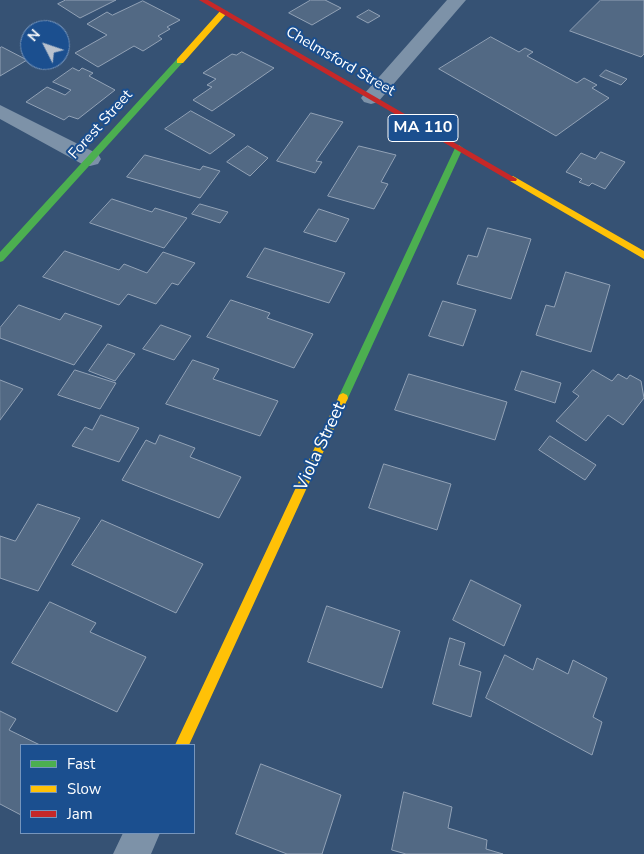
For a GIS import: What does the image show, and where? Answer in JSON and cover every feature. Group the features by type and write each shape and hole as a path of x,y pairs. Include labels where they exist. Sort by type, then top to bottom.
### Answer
{"street":[{"name":"Chelmsford Street","path":"203,0 644,255"},
{"path":"371,98 457,0"},
{"name":"Forest Street","path":"0,258 224,12"},
{"path":"0,112 90,159"},
{"name":"Viola Street","path":"182,744 459,148"},
{"path":"132,854 142,834"}],"building":[{"path":"66,0 116,0 80,18 58,4"},
{"path":"311,0 325,0 341,8 312,25 289,13"},
{"path":"601,0 644,0 644,54 641,57 570,31"},
{"path":"143,1 180,20 167,27 170,29 158,36 162,39 143,51 134,46 98,67 75,53 107,35 87,24 107,12 112,15"},
{"path":"369,10 380,16 368,23 357,17"},
{"path":"491,37 519,52 525,48 533,52 527,56 577,83 584,78 597,85 592,88 609,98 556,136 439,69"},
{"path":"2,47 20,56 20,64 0,76 0,48"},
{"path":"242,52 274,68 212,111 193,100 212,87 207,85 216,79 203,73 232,54 236,55"},
{"path":"73,68 79,71 82,68 93,73 89,76 115,90 78,119 69,116 64,120 26,102 47,87 65,95 71,90 53,82"},
{"path":"606,70 627,79 621,85 600,76"},
{"path":"191,111 235,135 210,154 165,129"},
{"path":"311,113 343,122 316,161 322,162 315,173 277,161"},
{"path":"248,146 268,158 250,176 227,162"},
{"path":"359,146 396,155 381,182 388,184 374,209 328,196"},
{"path":"601,152 625,162 605,189 592,183 589,186 579,182 582,179 566,172 581,153 595,159"},
{"path":"145,155 200,170 203,166 220,171 200,198 127,177"},
{"path":"112,199 152,212 155,208 187,218 164,248 90,223"},
{"path":"200,204 228,212 220,223 192,214"},
{"path":"319,209 349,219 336,242 304,232"},
{"path":"488,228 531,239 511,299 457,284 468,255 477,257"},
{"path":"265,248 345,273 329,303 247,277"},
{"path":"65,251 119,270 124,264 147,273 163,252 195,263 178,285 172,283 156,304 128,294 119,305 43,277"},
{"path":"566,272 610,285 591,352 536,335 546,305 554,307"},
{"path":"231,300 270,313 267,318 313,334 294,368 207,337"},
{"path":"443,301 476,310 463,346 429,336"},
{"path":"19,305 60,320 65,313 102,326 74,365 0,338 0,328"},
{"path":"161,325 191,336 174,360 143,349"},
{"path":"108,344 135,354 115,381 89,371"},
{"path":"193,360 219,369 213,379 278,401 260,436 166,404"},
{"path":"75,370 116,383 100,409 58,395"},
{"path":"593,370 612,381 618,374 627,379 630,375 641,381 644,398 623,425 608,415 586,441 556,421 579,396 573,392"},
{"path":"522,371 561,383 555,403 515,390"},
{"path":"409,374 507,402 495,440 395,410"},
{"path":"0,380 23,389 0,420"},
{"path":"101,415 139,428 119,462 72,446 85,427 92,430"},
{"path":"160,435 195,448 190,457 241,477 219,518 122,480 146,440 155,444"},
{"path":"550,436 596,465 585,480 539,450"},
{"path":"384,464 451,484 437,530 369,508"},
{"path":"38,504 80,518 38,591 0,578 0,536 15,541"},
{"path":"102,520 203,564 176,613 72,565"},
{"path":"471,580 521,605 504,646 453,620"},
{"path":"50,602 96,623 90,632 146,657 117,712 12,663"},
{"path":"327,606 400,631 382,688 308,662"},
{"path":"450,638 465,643 459,665 481,672 471,717 433,704"},
{"path":"505,655 533,670 537,658 568,674 573,660 607,678 593,717 602,722 592,755 486,698"},
{"path":"0,711 16,719 9,730 38,744 20,744 20,814 0,804"},
{"path":"261,764 341,795 322,854 287,854 236,834"},
{"path":"404,792 452,807 448,828 487,840 486,849 503,854 406,854 392,850"}],"traffic: fast":[{"path":"0,258 180,61"},
{"path":"343,398 459,148"}],"traffic: slow":[{"path":"180,61 224,12"},
{"path":"513,179 644,255"},
{"path":"182,744 343,398"}],"traffic: jam":[{"path":"203,0 513,179"}]}
